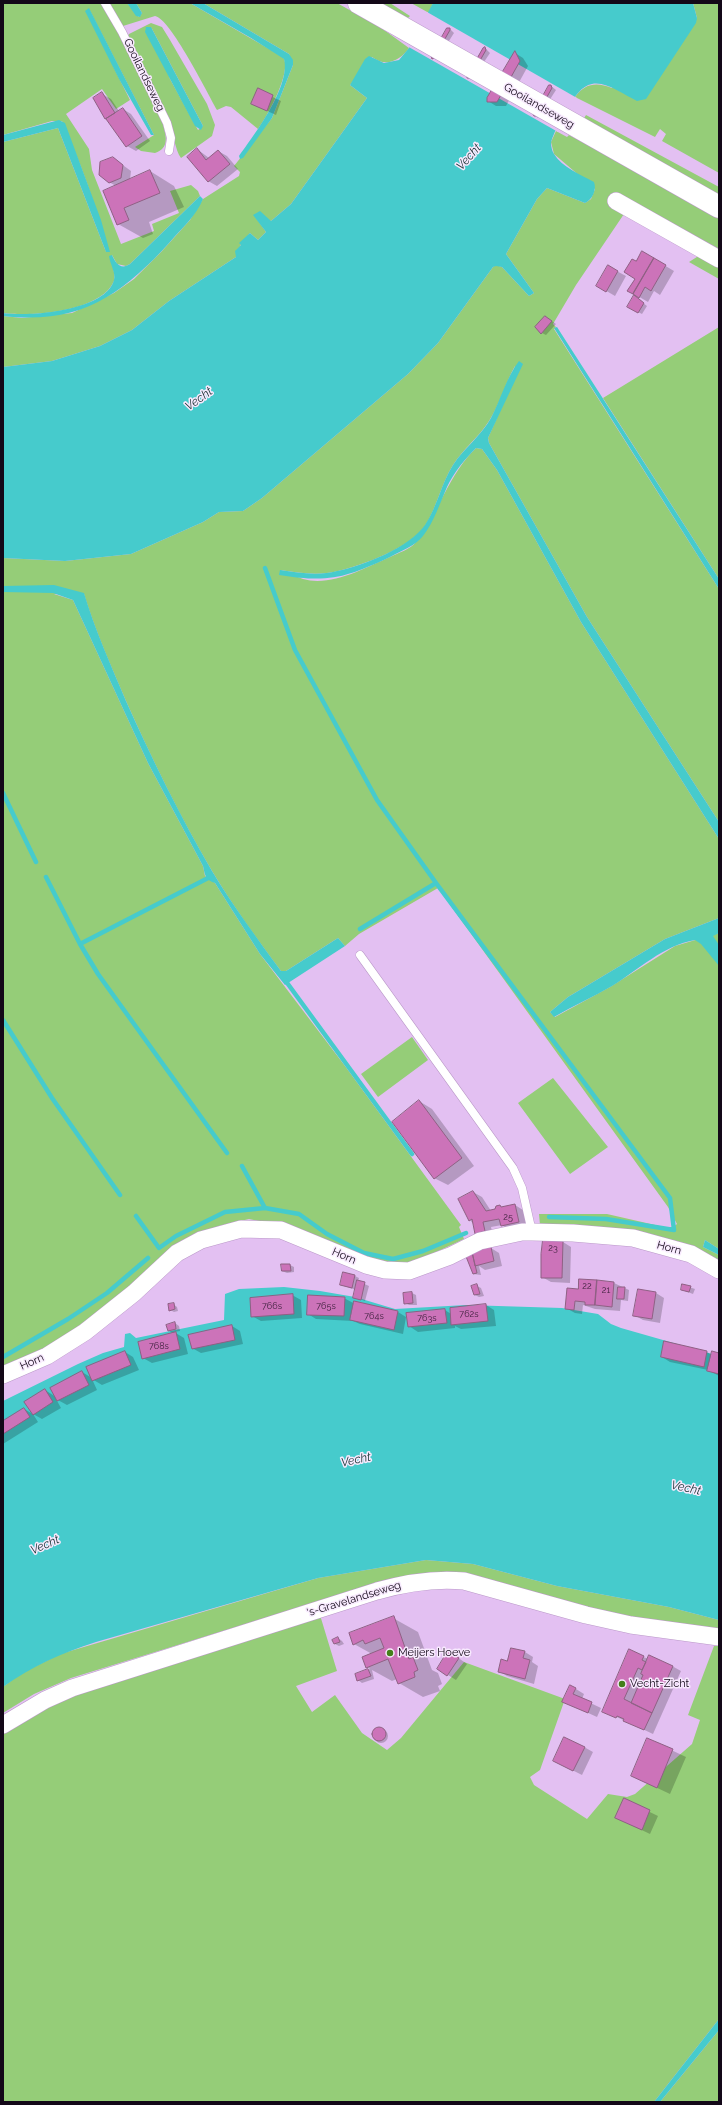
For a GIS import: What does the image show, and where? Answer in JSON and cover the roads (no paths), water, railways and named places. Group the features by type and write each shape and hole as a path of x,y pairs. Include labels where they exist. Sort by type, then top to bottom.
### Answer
{"main road":[{"name":"Gooilandseweg","path":"359,3 719,207"}],"street":[{"path":"616,201 719,259"},
{"name":"Horn","path":"3,1375 47,1356 85,1332 134,1293 177,1253 201,1240 224,1232 255,1228 281,1230 366,1265 385,1270 409,1271 450,1256 480,1241 522,1232 573,1233 633,1238 691,1254 719,1270"},
{"name":"'s-Gravelandseweg","path":"3,1725 45,1700 72,1688 376,1591 419,1582 446,1579 464,1581 586,1615 631,1625 719,1637"}],"lane":[{"name":"Gooilandseweg","path":"105,3 126,38 167,123 171,138 169,151"},
{"path":"360,954 513,1168 522,1188 532,1232"}],"water":[{"path":"127,3 136,3 142,13 140,17 136,16"},
{"path":"190,3 203,3 289,54 293,60 293,65 272,118 243,158 240,159 239,156 262,123 277,96 285,70 284,59"},
{"name":"Vecht","path":"433,3 693,3 697,18 696,23 646,99 637,101 609,86 592,84 580,91 567,109 552,138 552,150 557,159 567,167 594,182 595,188 590,200 585,203 547,188 537,199 506,254 534,293 529,296 502,267 493,267 438,343 408,374 262,498 243,511 219,512 203,522 131,554 65,561 3,558 3,367 52,361 100,346 132,330 169,301 236,257 235,251 241,245 239,243 250,233 258,240 266,232 253,215 260,211 271,221 291,204 367,98 350,85 365,59 369,56 384,63 399,60 409,48"},
{"path":"89,8 154,135 151,135 119,79 85,11"},
{"path":"146,27 151,27 203,126 201,130 195,126 145,32"},
{"path":"59,120 65,123 101,220 110,252 106,252 58,128 3,142 3,135"},
{"path":"200,196 203,199 197,211 188,222 152,261 116,292 97,303 76,311 54,316 30,318 3,316 3,313 30,314 65,310 97,299 108,290 114,280 114,274 109,256 112,255 119,265 127,266"},
{"path":"557,327 719,579 719,589 554,328"},
{"path":"519,361 523,364 488,438 489,443 587,617 719,822 719,839 581,622 497,470 482,449 476,448 456,471 430,525 420,540 412,545 361,570 336,577 311,579 279,575 280,570 316,574 330,573 360,565 397,548 409,541 418,533 429,518 453,465 491,418 511,374"},
{"path":"54,585 84,593 98,634 126,701 156,766 212,871 245,922 281,971 286,971 338,938 345,946 285,985 260,954 215,883 206,877 203,866 148,763 73,600 53,593 3,592 3,586"},
{"path":"719,918 719,933 713,936 719,945 719,966 701,944 695,940 673,947 662,953 612,986 554,1017 550,1012 568,997 665,939"},
{"path":"705,1240 719,1249 719,1255 703,1247"},
{"name":"Vecht","path":"284,1287 355,1297 395,1309 466,1305 562,1308 598,1314 611,1324 621,1328 719,1356 719,1620 669,1607 557,1586 473,1564 426,1560 318,1578 96,1642 48,1661 14,1679 3,1687 3,1401 78,1364 103,1353 124,1347 125,1334 130,1333 136,1338 224,1320 225,1294 239,1289"},
{"path":"719,2019 719,2030 660,2102 654,2102"}],"waterway":[{"path":"265,568 295,650 377,800 436,883 670,1198 674,1230 606,1219 549,1217"},
{"path":"3,793 36,862"},
{"path":"80,944 212,876"},
{"path":"46,877 80,944 98,974 227,1153"},
{"path":"360,929 436,883"},
{"path":"285,980 412,1154"},
{"path":"3,1020 52,1098 120,1195"},
{"path":"242,1166 265,1208"},
{"path":"136,1216 159,1248 176,1236 225,1212 265,1208 299,1214 327,1234 364,1253 393,1259 423,1251 466,1233"},
{"path":"3,1357 68,1319 107,1293 148,1258"}],"place":[{"name":"Meijers Hoeve","path":"390,1653"},
{"name":"Vecht-Zicht","path":"622,1684"}]}
